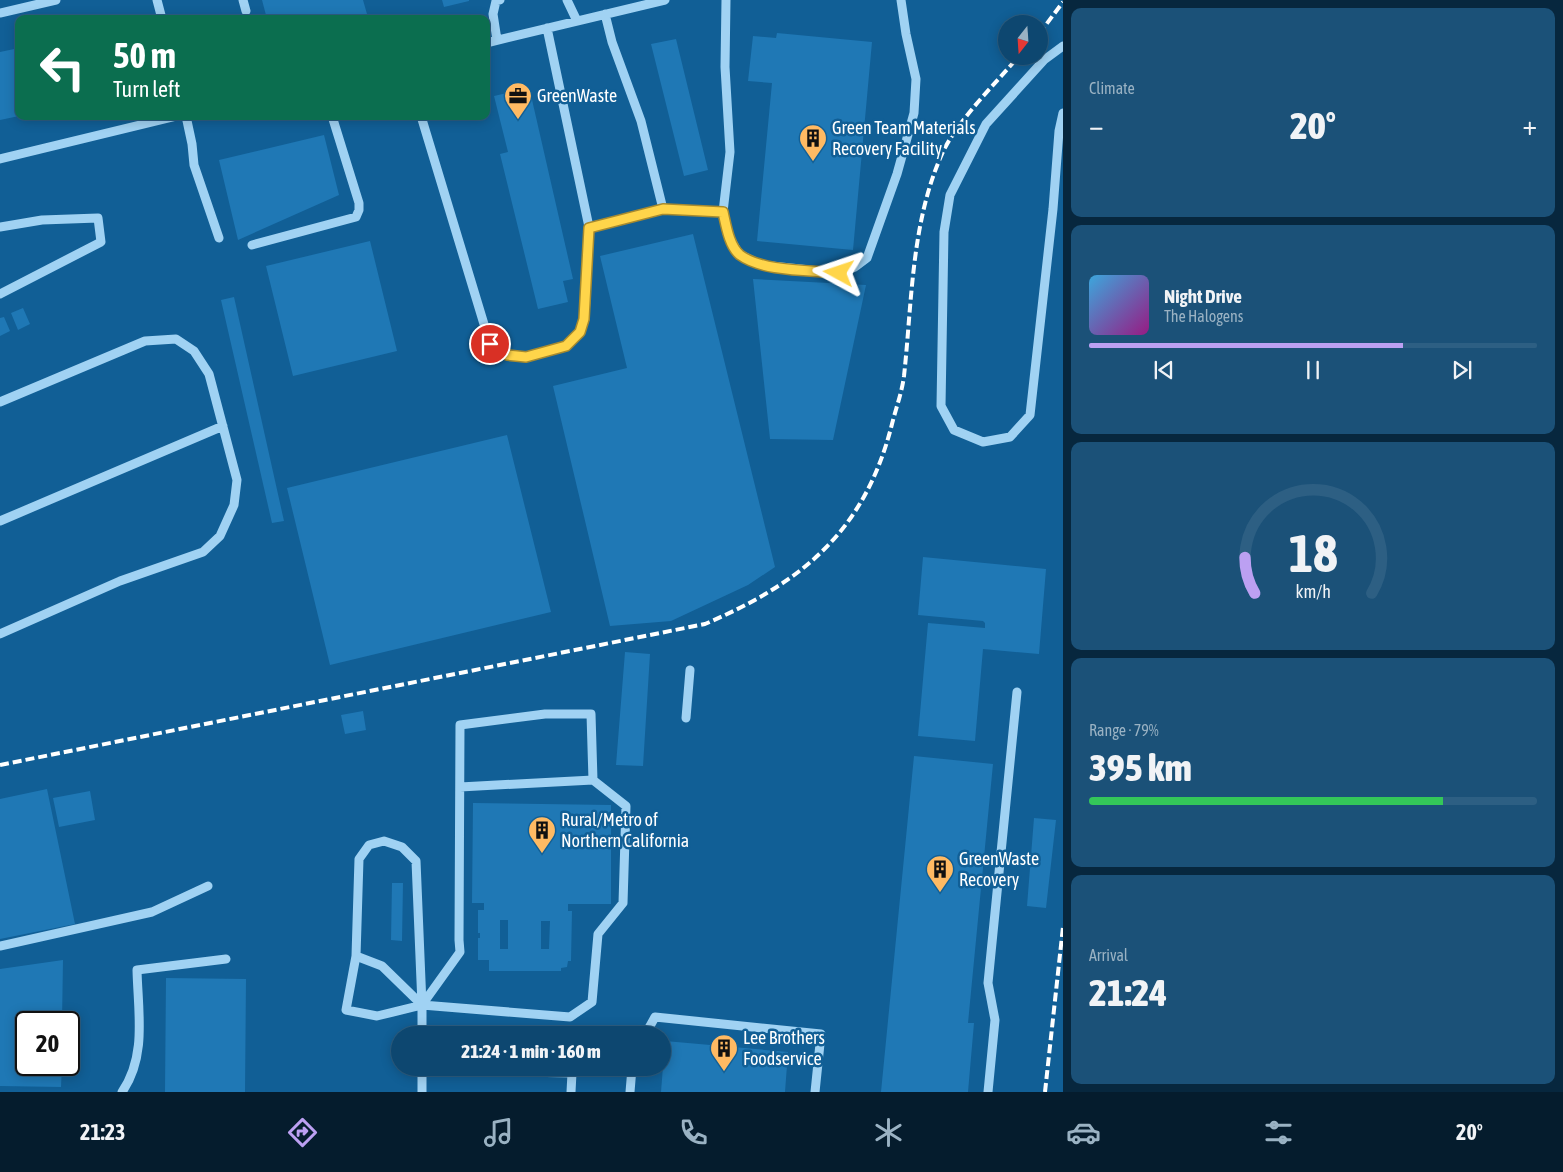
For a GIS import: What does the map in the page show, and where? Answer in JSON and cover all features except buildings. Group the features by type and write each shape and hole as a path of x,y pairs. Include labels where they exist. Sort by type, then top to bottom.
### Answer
{"street":[{"path":"0,13 56,0"},
{"path":"157,0 161,15"},
{"path":"243,0 246,11"},
{"path":"497,0 493,14 497,40"},
{"path":"567,0 577,21"},
{"path":"490,41 665,0"},
{"path":"726,0 725,67 730,152 723,212 727,232 739,254 762,266 839,273 855,267 867,258 897,174 914,113 916,79 901,0"},
{"path":"605,14 612,42 641,121 663,209"},
{"path":"422,120 490,344 507,355 526,357 566,346 580,332 584,319 589,228 547,28"},
{"path":"1063,46 1044,60 986,124 950,195 944,232 941,406 954,430 983,442 1010,437 1030,415 1053,209 1059,131 1063,113"},
{"path":"0,159 161,120"},
{"path":"187,120 194,165 219,238"},
{"path":"252,246 356,217 359,204 333,120"},
{"path":"589,228 663,209 723,212"},
{"path":"0,227 42,220 98,218 101,242 0,294"},
{"path":"0,402 145,341 176,339 194,351 209,374 237,480 234,505 220,536 202,552 120,581 0,634"},
{"path":"0,521 223,426"},
{"path":"686,718 690,670"},
{"path":"988,1092 995,1020 988,983 1017,692"},
{"path":"422,1005 460,952 460,725 545,714 591,714 593,780"},
{"path":"422,1026 422,1005 416,861 402,847 384,841 369,845 359,859 356,956 346,1010 377,1016 422,1005 570,1017 592,1002 598,934 623,903 626,806 593,780 460,787"},
{"path":"0,946 152,912 208,886"},
{"path":"356,956 382,966 422,1005"},
{"path":"122,1092 132,1078 140,1050 137,970 226,959"},
{"path":"650,1026 655,1017 821,1034 815,1092"},
{"path":"422,1076 422,1092"},
{"path":"571,1092 572,1076"},
{"path":"630,1092 631,1076"}],"railway":[{"path":"1048,22 1063,2"},
{"path":"0,765 705,624 740,608 772,590 800,570 825,548 847,523 865,494 880,462 903,382 918,235 932,180 948,142 966,116 1011,65"},
{"path":"1045,1092 1063,927"}],"place":[{"name":"GreenWaste","path":"518,120"},
{"name":"Green Team Materials Recovery Facility","path":"813,162"},
{"name":"Rural/Metro of Northern California","path":"542,854"},
{"name":"GreenWaste Recovery","path":"940,893"},
{"name":"Lee Brothers Foodservice","path":"724,1072"}],"route":[{"path":"490,344 507,355 526,357 566,346 580,332 584,319 589,228 663,209 723,212 727,232 739,254 762,266 839,273"}]}
